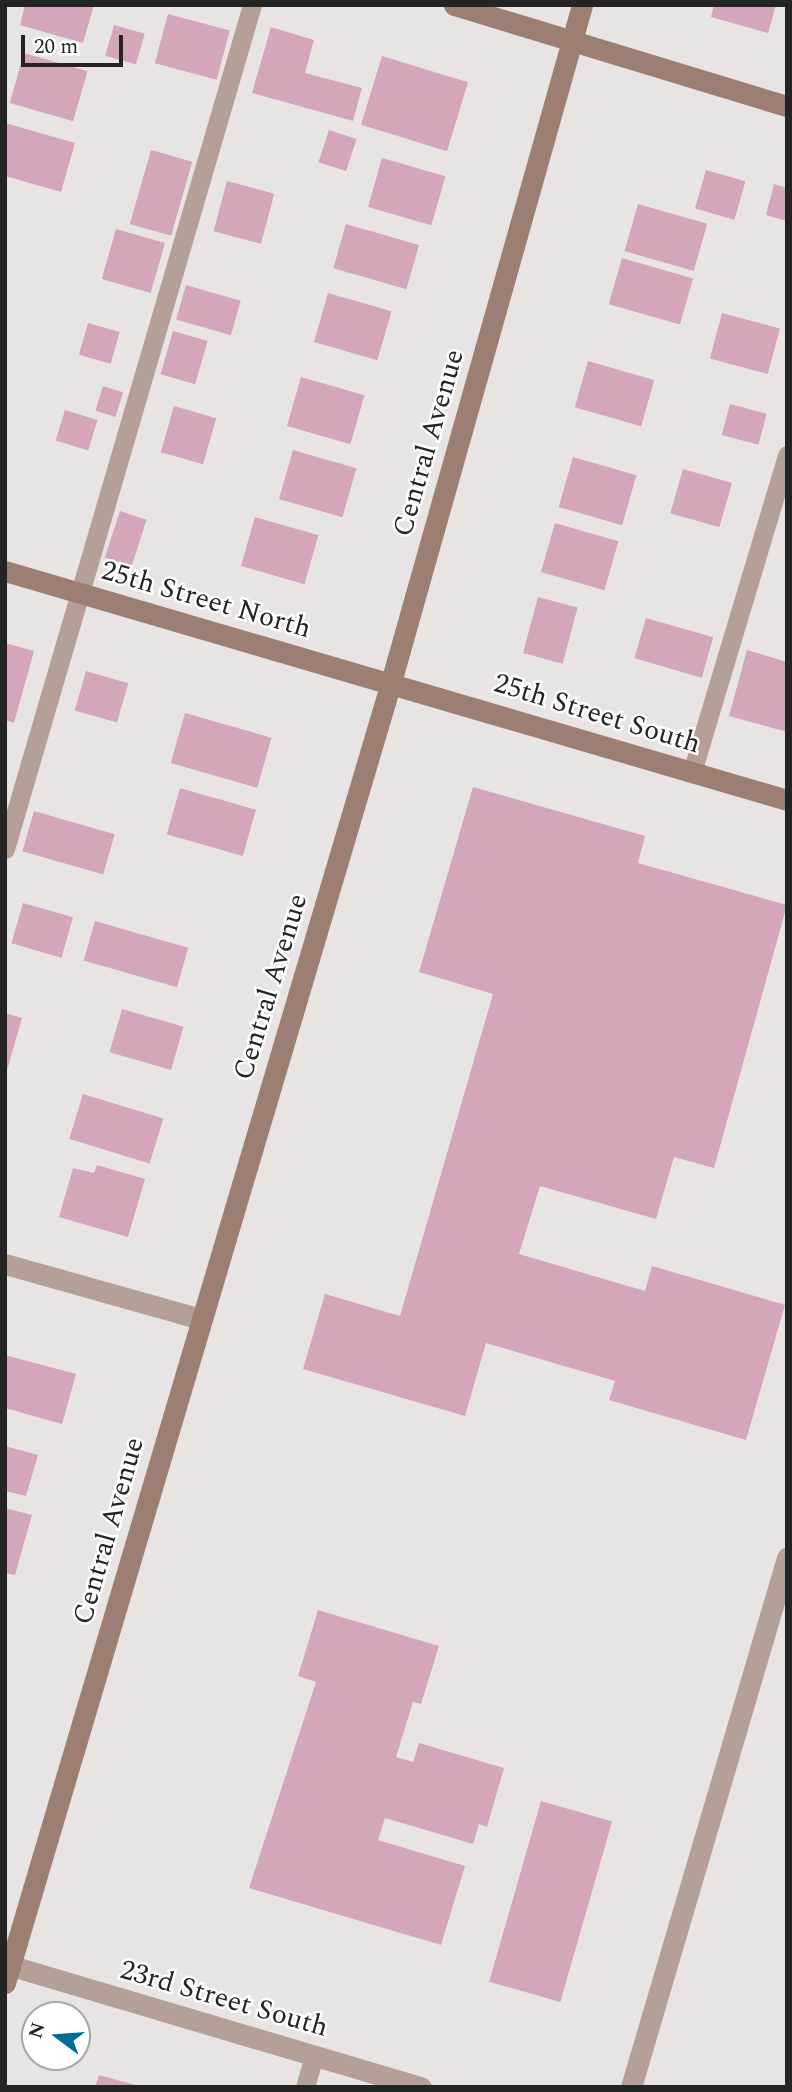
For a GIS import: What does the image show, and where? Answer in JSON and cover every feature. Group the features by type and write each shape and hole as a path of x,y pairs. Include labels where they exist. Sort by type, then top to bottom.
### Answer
{"street":[{"path":"454,5 787,106"},
{"name":"Central Avenue","path":"7,1971 391,682 582,5"},
{"name":"25th Street North","path":"5,571 391,682"},
{"name":"25th Street South","path":"391,682 787,800"},
{"path":"5,1264 201,1319"},
{"path":"631,2087 787,1558"},
{"name":"23rd Street South","path":"7,1971 421,2087"}],"lane":[{"path":"5,849 252,5"},
{"path":"692,772 787,455"},
{"path":"305,2087 314,2055"}],"building":[{"path":"25,5 94,5 83,43 20,25"},
{"path":"714,5 776,5 768,33 711,17"},
{"path":"168,14 230,31 217,80 155,63"},
{"path":"114,25 145,34 136,65 105,56"},
{"path":"271,27 314,40 305,73 362,88 353,121 252,93"},
{"path":"24,53 87,71 73,121 10,103"},
{"path":"382,56 468,82 447,151 361,125"},
{"path":"5,123 75,143 61,192 5,176"},
{"path":"329,130 357,139 346,171 318,162"},
{"path":"151,150 192,162 171,236 130,224"},
{"path":"382,158 445,176 431,225 368,207"},
{"path":"706,170 745,181 734,220 695,208"},
{"path":"227,181 274,194 261,244 214,231"},
{"path":"774,184 787,188 787,221 766,215"},
{"path":"638,204 707,224 694,271 624,251"},
{"path":"346,224 419,245 406,289 333,268"},
{"path":"116,229 165,243 151,293 102,279"},
{"path":"622,258 693,278 680,325 609,304"},
{"path":"186,285 241,301 231,335 176,320"},
{"path":"328,293 391,311 377,360 314,342"},
{"path":"722,313 780,329 768,374 710,358"},
{"path":"88,323 120,332 111,364 79,355"},
{"path":"173,331 208,341 195,384 161,374"},
{"path":"588,361 654,380 641,426 575,407"},
{"path":"301,377 364,395 350,444 287,426"},
{"path":"103,386 123,392 115,417 95,411"},
{"path":"730,404 767,414 758,445 722,435"},
{"path":"174,406 216,418 203,464 161,452"},
{"path":"65,410 98,420 88,451 56,441"},
{"path":"293,450 356,468 342,517 279,499"},
{"path":"573,457 636,475 622,525 559,507"},
{"path":"683,469 732,483 719,527 670,513"},
{"path":"120,511 147,520 131,566 105,558"},
{"path":"255,517 318,535 304,584 241,566"},
{"path":"555,523 618,541 604,590 541,572"},
{"path":"538,597 578,608 563,664 523,653"},
{"path":"646,618 713,637 702,678 634,658"},
{"path":"5,643 34,651 14,723 5,720"},
{"path":"747,650 787,662 787,732 729,716"},
{"path":"86,671 128,683 117,723 75,710"},
{"path":"185,713 272,738 257,788 171,763"},
{"path":"473,787 645,836 638,863 787,905 714,1168 674,1157 656,1219 540,1186 519,1254 645,1291 652,1266 785,1305 746,1440 609,1400 615,1381 486,1343 465,1416 303,1369 325,1294 400,1316 493,994 419,972"},
{"path":"180,788 256,810 243,856 167,834"},
{"path":"34,811 115,834 103,875 22,851"},
{"path":"23,903 73,917 61,958 11,943"},
{"path":"95,921 188,948 177,987 84,960"},
{"path":"122,1009 184,1027 171,1070 110,1052"},
{"path":"5,1013 22,1018 6,1074 5,1074"},
{"path":"83,1094 163,1119 150,1164 69,1139"},
{"path":"97,1165 145,1179 128,1237 59,1217 73,1168 94,1173"},
{"path":"5,1355 76,1374 62,1424 5,1408"},
{"path":"5,1446 38,1455 26,1496 5,1491"},
{"path":"5,1508 32,1515 15,1575 5,1573"},
{"path":"318,1610 439,1646 421,1704 413,1702 396,1757 413,1762 419,1743 504,1768 487,1827 479,1824 473,1844 385,1818 378,1840 465,1866 441,1945 249,1888 316,1682 298,1676"},
{"path":"541,1801 612,1821 560,2002 489,1982"},
{"path":"99,2075 139,2086 95,2087"}]}
